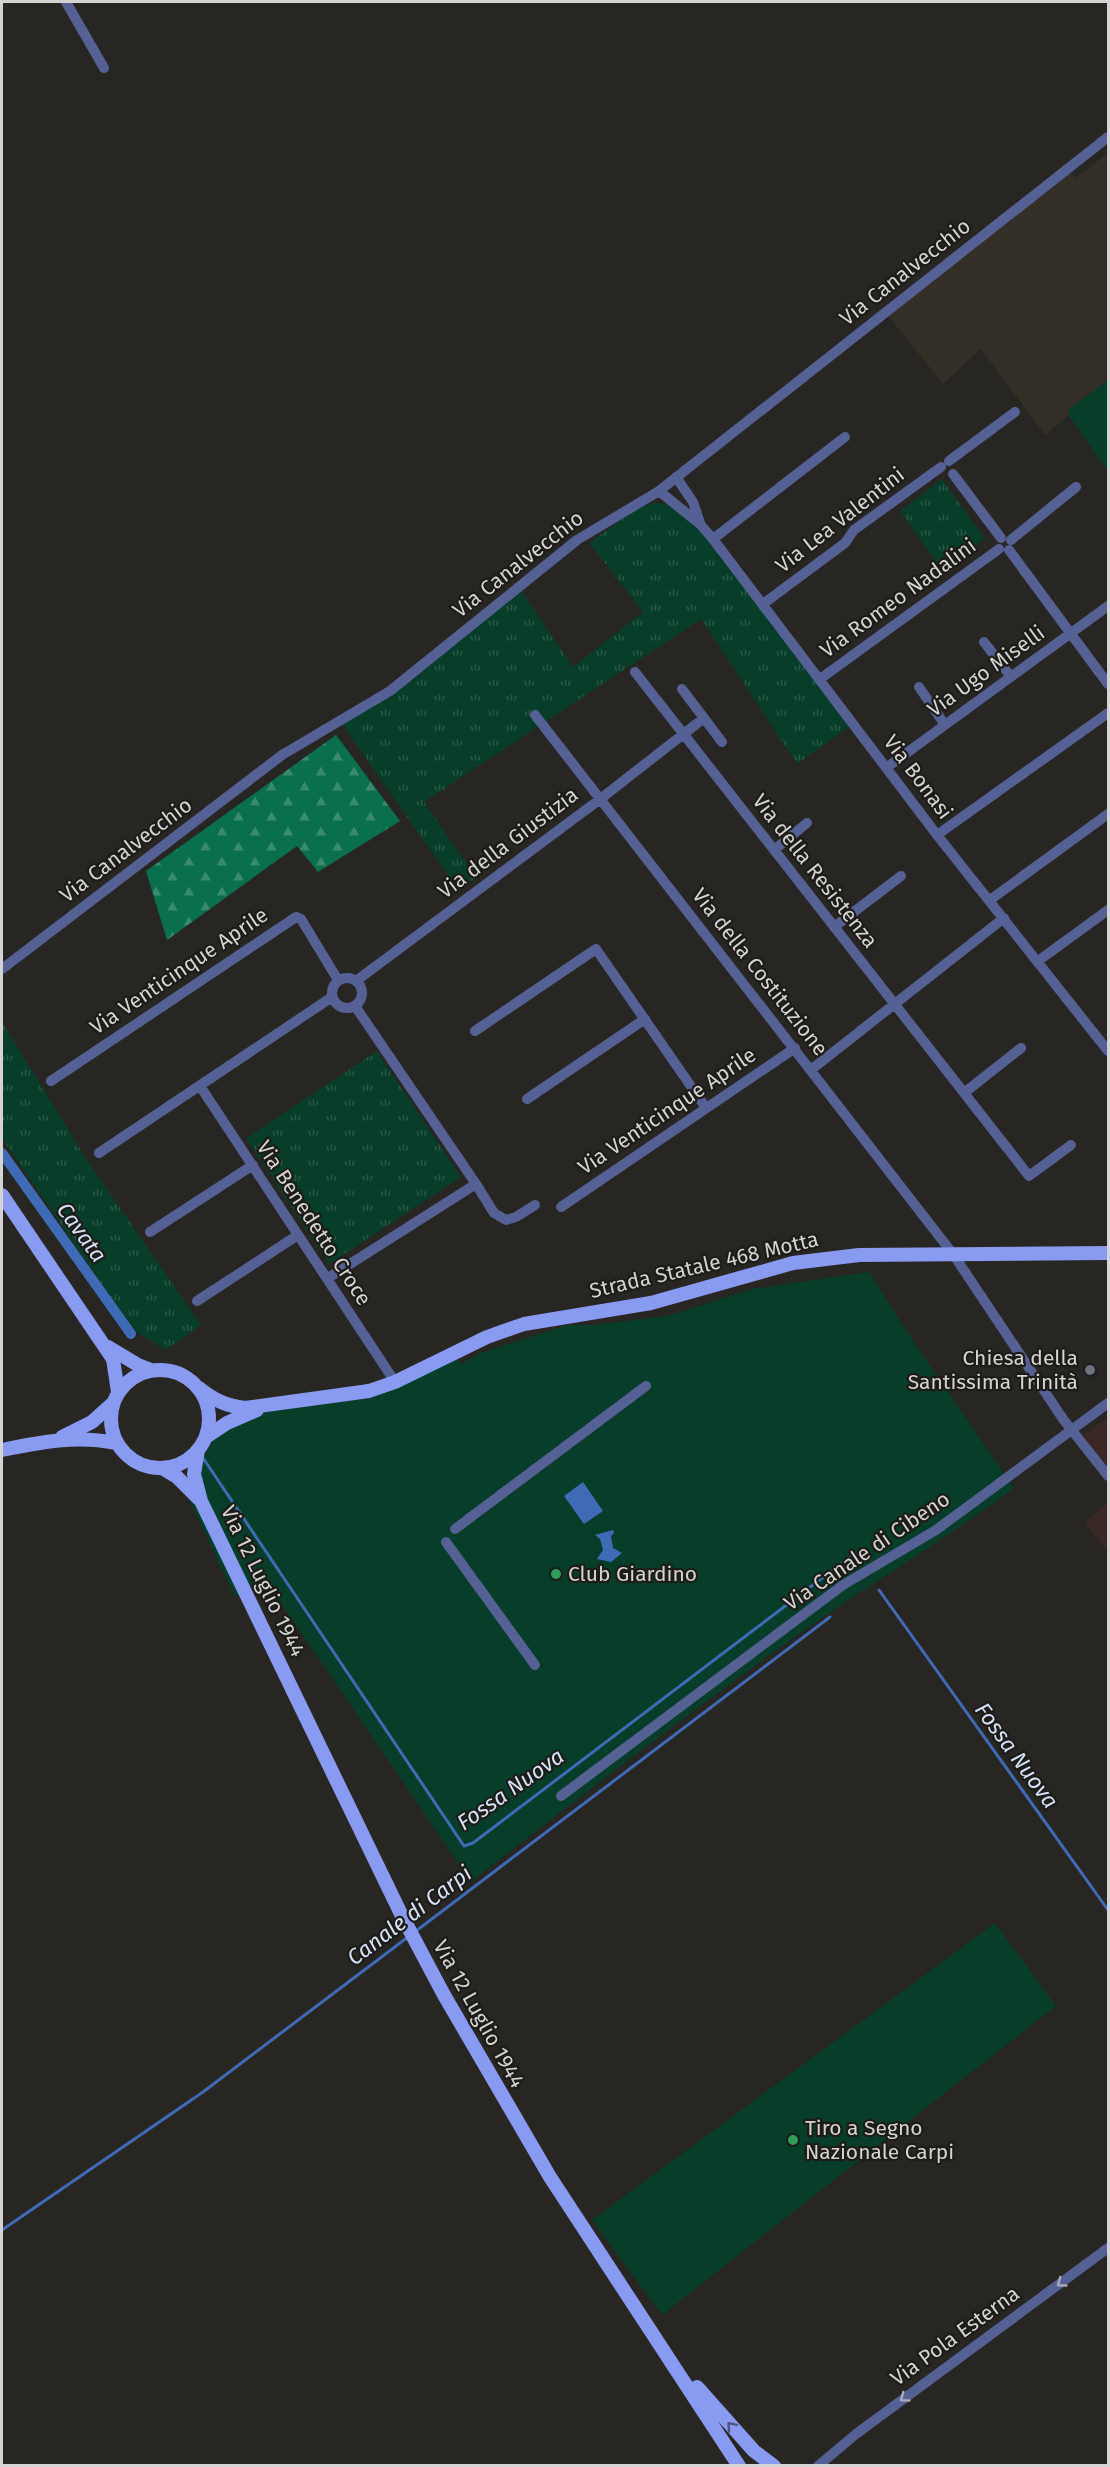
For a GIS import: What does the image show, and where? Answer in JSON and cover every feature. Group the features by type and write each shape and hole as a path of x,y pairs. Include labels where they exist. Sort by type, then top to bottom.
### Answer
{"main road":[{"path":"2,1196 113,1359 115,1398 110,1417 116,1443 135,1462 162,1468 177,1477 201,1501"},
{"name":"Strada Statale 468 Motta","path":"265,1407 345,1396 395,1382 487,1337 524,1324 651,1303 769,1268 811,1260 859,1255 1108,1253"},
{"path":"103,1343 138,1365 151,1370 177,1372 214,1400 228,1406 265,1407"},
{"path":"58,1438 92,1422 127,1382 151,1370"},
{"path":"199,1388 209,1412 206,1437"},
{"path":"162,1468 182,1463 198,1450 206,1437 227,1423 265,1407"},
{"path":"2,1450 58,1438 93,1438 116,1443"},
{"path":"198,1450 194,1474 201,1501"},
{"name":"Via 12 Luglio 1944","path":"201,1501 404,1920 508,2110 739,2466"},
{"name":"Via 12 Luglio 1944","path":"655,2337 742,2438 775,2466"},
{"path":"775,2466 788,2466"}],"street":[{"path":"66,2 104,68"},
{"name":"Via Canalvecchio","path":"2,969 282,755 390,691 577,540 659,491 1108,137"},
{"name":"Via Lea Valentini","path":"763,604 845,543 854,530 1015,412"},
{"path":"713,539 845,437"},
{"path":"945,464 944,473 953,474 1108,684"},
{"name":"Via Bonasi","path":"675,477 693,502 700,524"},
{"name":"Via Romeo Nadalini","path":"820,679 1005,544 1076,487"},
{"name":"Via Bonasi","path":"659,491 700,524 713,539 937,836 1108,1051"},
{"name":"Via Ugo Miselli","path":"886,768 1108,606"},
{"path":"984,642 1011,677"},
{"name":"Via della Resistenza","path":"635,672 681,734 774,849 1029,1176 1071,1145"},
{"path":"919,687 945,725"},
{"path":"682,689 722,742"},
{"path":"937,836 1108,713"},
{"name":"Via della Costituzione","path":"535,716 812,1069 953,1254 1072,1431 1108,1476"},
{"name":"Via della Giustizia","path":"356,981 599,800 704,718"},
{"path":"990,900 1108,814"},
{"path":"774,849 807,823"},
{"path":"834,927 901,876"},
{"path":"1038,961 1108,910"},
{"name":"Via Venticinque Aprile","path":"51,1081 296,917 300,919 338,980"},
{"path":"812,1069 1004,918"},
{"path":"475,1031 596,949 706,1108"},
{"path":"344,978 356,981 362,990 360,1002 355,1006 342,1007 332,998 332,991 338,980 344,978"},
{"path":"99,1153 332,998"},
{"path":"355,1006 494,1213 506,1220 516,1217 535,1205"},
{"path":"527,1099 645,1019"},
{"name":"Via Venticinque Aprile","path":"561,1207 795,1048"},
{"path":"964,1094 1021,1048"},
{"name":"Via Benedetto Croce","path":"200,1086 395,1382"},
{"path":"150,1232 253,1165"},
{"path":"328,1278 476,1184"},
{"path":"197,1301 298,1235"},
{"path":"455,1529 646,1386"},
{"name":"Via Canale di Cibeno","path":"561,1796 843,1585 936,1530 1108,1403"},
{"path":"446,1542 535,1665"},
{"name":"Via Pola Esterna","path":"818,2466 826,2462 856,2434 1108,2248"}],"shaded area":[{"path":"1108,153 1108,383 1045,435 981,349 943,384 886,313 1069,170 1075,178"},
{"path":"1108,1417 1108,1481 1075,1442"},
{"path":"1108,1502 1108,1551 1085,1523"}],"green space":[{"path":"1108,380 1108,472 1068,414 1068,410"},
{"path":"942,479 985,539 942,570 900,511"},
{"path":"653,503 668,504 688,515 852,725 797,764 701,619 424,802 476,877 459,891 342,724 519,587 573,667 643,612 589,543 638,508"},
{"path":"336,735 400,821 318,872 297,846 167,940 146,871"},
{"path":"2,1022 89,1163 201,1325 166,1350 133,1330 2,1138"},
{"path":"377,1051 461,1177 329,1264 246,1138"},
{"name":"Club Giardino","path":"869,1272 911,1338 1014,1488 822,1618 733,1682 471,1882 264,1578 235,1597 187,1495 212,1440 228,1428 232,1405 377,1386 452,1350 461,1364 481,1353 567,1325 592,1325 668,1316 752,1289"},
{"name":"Tiro a Segno Nazionale Carpi","path":"995,1923 1056,2006 662,2315 592,2220"}],"water":[{"path":"583,1482 603,1511 584,1524 564,1496"},
{"path":"613,1530 614,1533 611,1536 613,1548 622,1553 611,1562 597,1559 603,1550 600,1539 595,1535"}],"waterway":[{"name":"Cavata","path":"2,1153 131,1334"},
{"name":"Fossa Nuova","path":"203,1458 464,1846 473,1843 846,1560 855,1554 862,1561"},
{"name":"Fossa Nuova","path":"879,1590 1108,1910"},
{"name":"Canale di Carpi","path":"416,1931 830,1617"},
{"name":"Canale di Carpi","path":"2,2230 203,2092 408,1937"}],"place":[{"name":"Chiesa della Santissima Trinità","path":"1090,1370"},
{"name":"Club Giardino","path":"556,1574"},
{"name":"Tiro a Segno Nazionale Carpi","path":"793,2140"}]}
